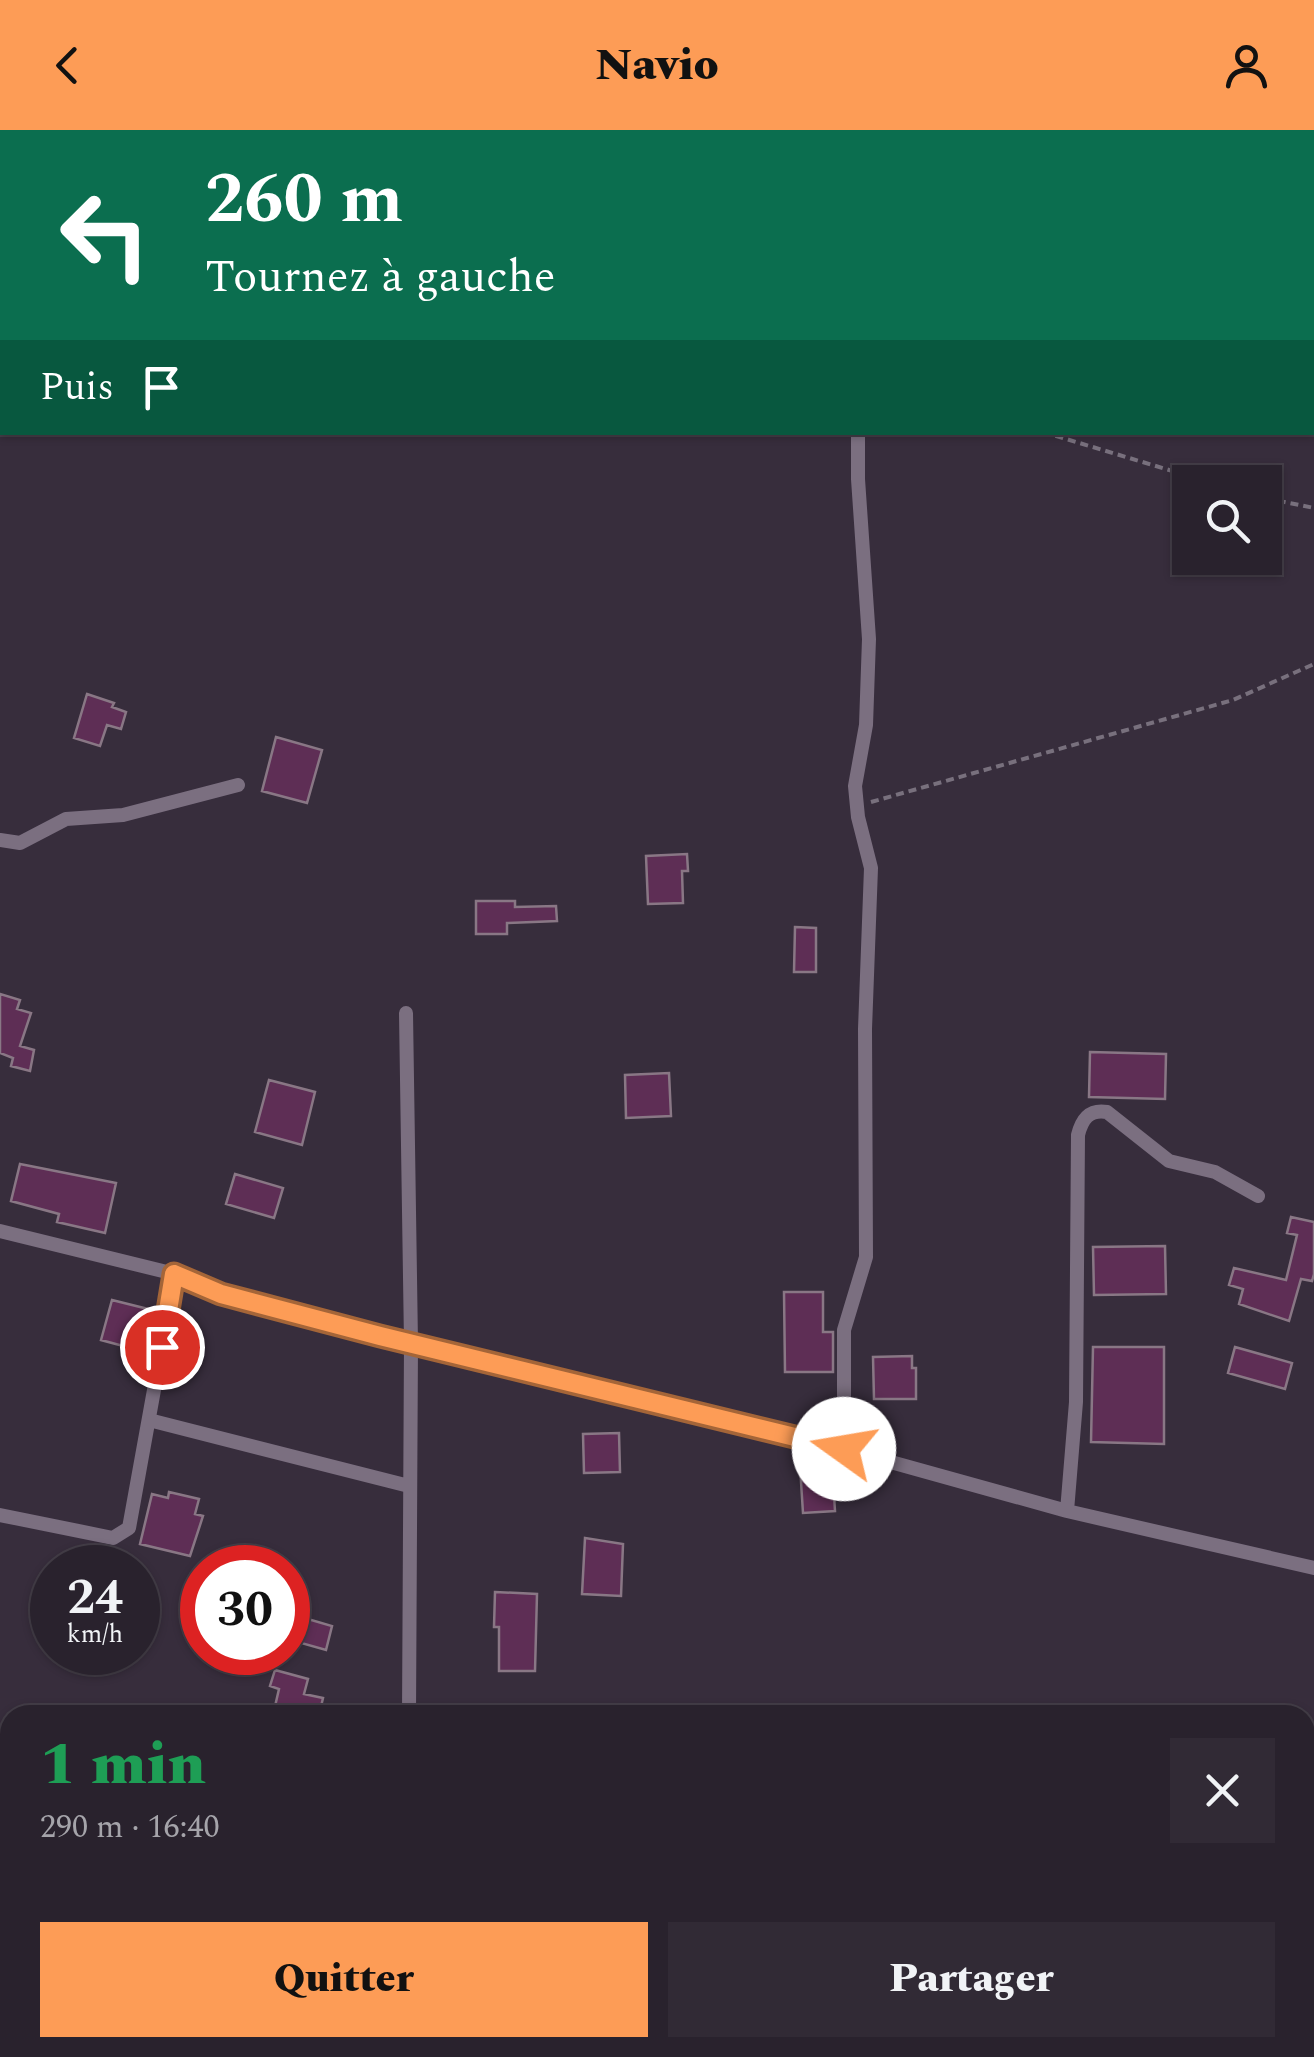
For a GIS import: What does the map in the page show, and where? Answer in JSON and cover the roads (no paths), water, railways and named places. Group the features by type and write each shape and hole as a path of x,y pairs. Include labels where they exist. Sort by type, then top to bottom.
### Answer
{"street":[{"path":"844,1449 844,1330 866,1256 871,868 856,786 866,725 869,639 858,435"},
{"path":"0,840 20,843 66,819 123,816 238,786"},
{"path":"406,1013 411,1344 408,1705"},
{"path":"1067,1511 1076,1402 1080,1124 1088,1114 1107,1112 1169,1161 1216,1172 1258,1196"},
{"path":"0,1231 174,1274 221,1294 411,1344 844,1449 1067,1511 1314,1568"},
{"path":"0,1514 113,1538 122,1535 132,1520 174,1274"},
{"path":"149,1420 409,1486"}]}
